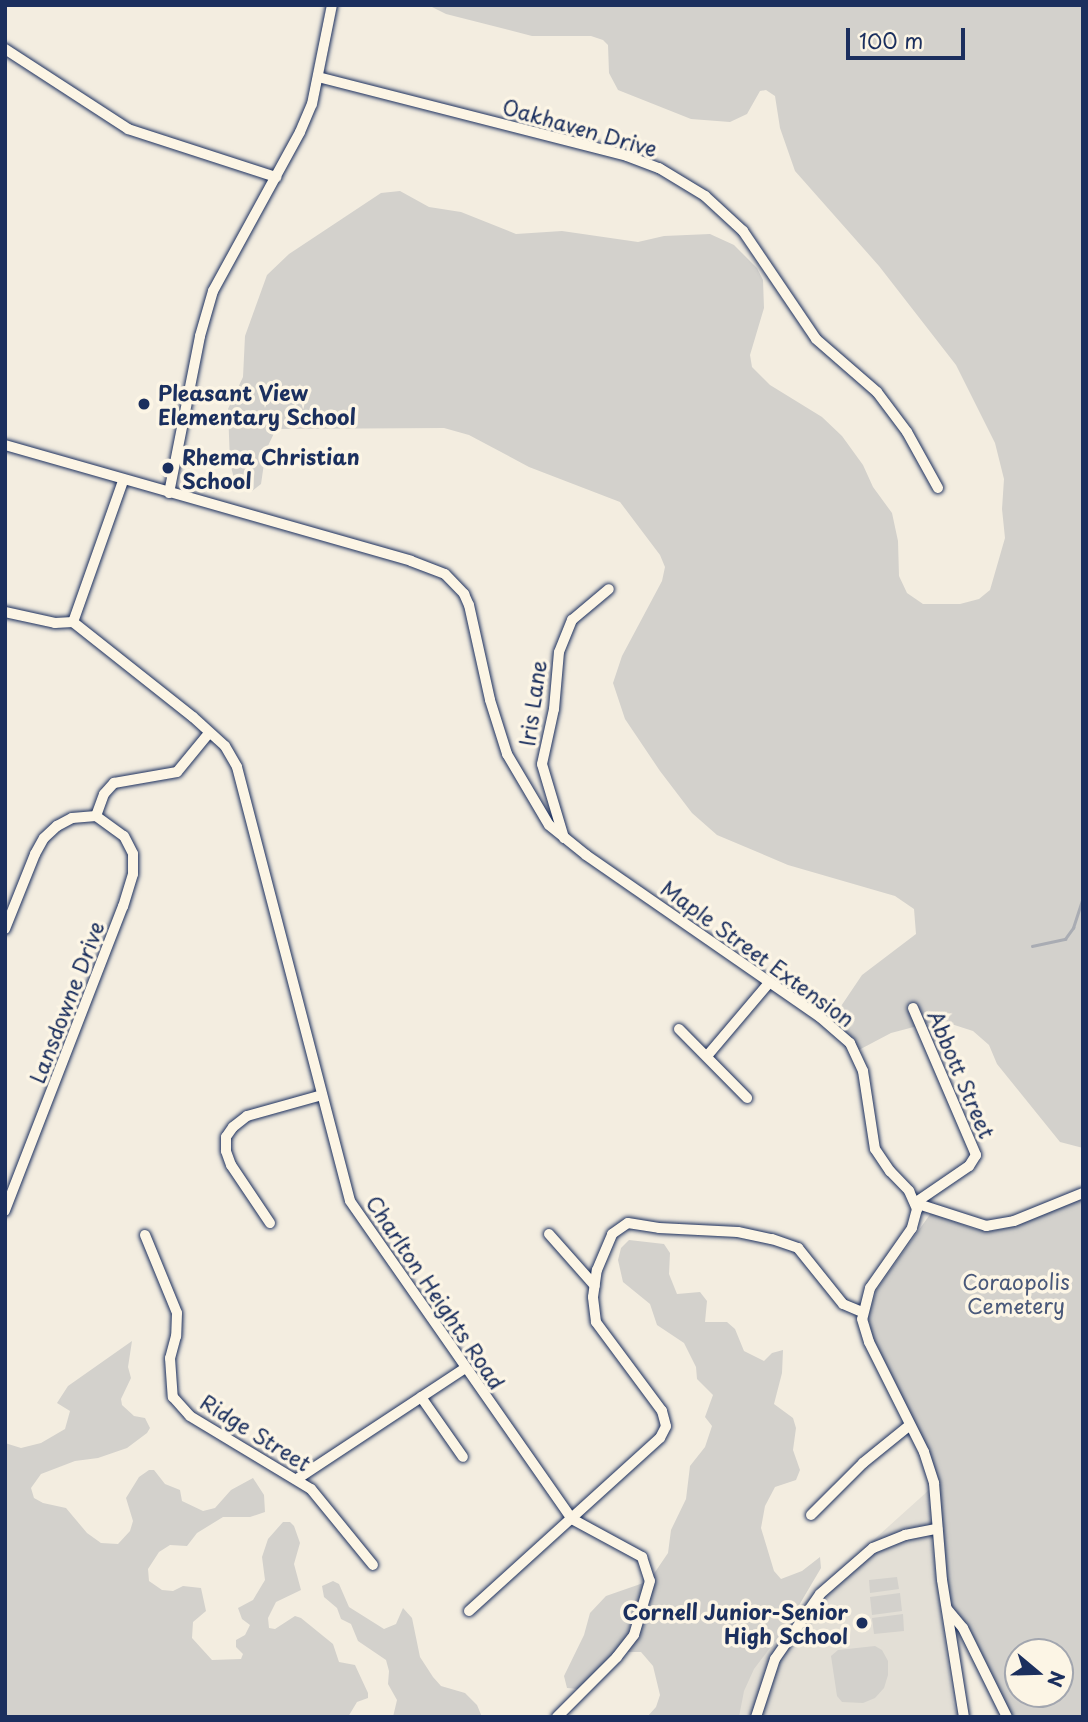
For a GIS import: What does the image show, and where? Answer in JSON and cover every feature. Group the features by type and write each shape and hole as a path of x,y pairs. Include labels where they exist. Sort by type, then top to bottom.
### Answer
{"street":[{"path":"169,493 200,336 214,291 300,132 318,77 332,5"},
{"path":"5,49 128,129 276,177"},
{"name":"Oakhaven Drive","path":"318,77 627,156 659,168 705,196 743,231 817,339 877,392 907,432 938,488"},
{"name":"Maple Street Extension","path":"5,445 431,567 456,583 470,605 490,701 507,754 542,816 564,838 829,1024 850,1043 863,1071 876,1149 915,1203"},
{"path":"5,612 55,624 73,622 124,481"},
{"name":"Iris Lane","path":"564,838 542,764 554,709 559,652 572,620 609,589"},
{"name":"Charlton Heights Road","path":"73,622 193,717 225,746 237,768 350,1201 464,1369 572,1519"},
{"path":"5,929 44,838 72,818 96,817 104,794 114,783 177,772 209,733"},
{"name":"Lansdowne Drive","path":"5,1211 133,874 133,854 124,836 96,817"},
{"path":"708,1055 769,983"},
{"name":"Abbott Street","path":"913,1008 976,1155 970,1166 915,1203"},
{"path":"679,1029 708,1055 747,1098"},
{"path":"270,1223 231,1165 226,1151 226,1137 233,1126 247,1116 322,1095"},
{"path":"964,1717 946,1607 932,1474 869,1342 862,1312 875,1280 912,1228 916,1215 915,1203 986,1226 1014,1221 1083,1193"},
{"path":"469,1611 660,1438 666,1426 662,1411 596,1322 594,1286 597,1270 612,1234 628,1223 738,1231 798,1248 843,1304 862,1312"},
{"path":"549,1234 594,1286"},
{"name":"Ridge Street","path":"145,1235 177,1312 176,1336 170,1358 173,1397 190,1416 262,1462 298,1479 311,1489 373,1565"},
{"path":"298,1479 464,1369"},
{"path":"421,1397 463,1457"},
{"path":"811,1515 863,1463 910,1425"},
{"path":"557,1717 617,1657 634,1635 650,1581 642,1558 572,1519"},
{"path":"756,1717 775,1659 820,1594 873,1548 905,1535 937,1529"},
{"path":"946,1607 963,1628 1007,1717"}],"shaded area":[{"name":"Cornell Junior-Senior High School","path":"929,1490 932,1545 953,1702 958,1717 677,1717"}],"green space":[{"path":"428,5 1083,5 1083,1148 1060,1142 997,1064 989,1045 973,1031 942,1021 929,1023 891,1033 855,1052 829,1024 862,975 916,934 914,909 895,896 788,865 717,835 692,813 660,771 625,719 613,683 622,656 662,581 665,567 660,555 620,502 529,467 469,435 444,428 276,429 266,450 261,484 252,491 235,482 230,463 228,409 243,377 245,336 267,275 289,254 381,193 400,191 429,207 461,212 516,234 562,231 638,242 664,236 710,234 734,245 757,268 763,280 764,308 750,355 752,367 770,385 822,417 842,436 863,465 873,487 892,513 898,541 899,576 907,593 923,604 960,604 979,599 990,590 1005,538 1002,509 1004,479 995,443 956,365 879,266 795,171 780,128 775,96 766,90 760,91 747,114 730,122 691,119 618,90 609,73 608,45 603,40 591,36 532,36 446,14"},
{"name":"Coraopolis Cemetery","path":"1083,1198 1083,1717 1007,1717 946,1607 936,1498 896,1384 873,1338 868,1317 877,1289 931,1213 974,1229 992,1231 1011,1227"},
{"path":"629,1240 664,1244 670,1253 669,1274 677,1294 700,1292 707,1301 705,1322 727,1322 735,1329 744,1351 764,1361 772,1353 783,1350 782,1373 774,1404 793,1418 796,1428 793,1450 800,1470 796,1480 775,1487 765,1506 761,1528 774,1571 781,1579 802,1571 820,1557 821,1568 788,1624 754,1669 744,1691 739,1717 647,1717 656,1707 660,1695 653,1666 641,1652 615,1652 578,1689 567,1688 564,1676 584,1635 590,1613 606,1596 649,1581 668,1553 671,1530 686,1499 690,1466 705,1447 712,1426 705,1417 713,1395 697,1379 696,1367 684,1343 657,1325 650,1304 623,1282 618,1260 621,1248"},
{"path":"132,1341 128,1367 131,1378 121,1399 122,1405 134,1416 145,1418 150,1428 147,1433 127,1448 98,1458 75,1461 41,1474 31,1488 34,1498 66,1508 87,1533 101,1543 118,1544 130,1531 133,1521 126,1498 139,1477 149,1470 154,1470 165,1484 180,1490 182,1501 203,1511 215,1508 231,1490 253,1478 264,1495 265,1512 250,1517 223,1517 197,1533 187,1546 170,1545 159,1552 148,1569 149,1581 162,1590 173,1591 183,1586 201,1588 206,1611 193,1622 192,1638 212,1660 241,1659 243,1654 236,1647 236,1640 245,1635 250,1625 242,1619 238,1608 253,1600 265,1580 262,1557 268,1539 283,1522 290,1522 300,1543 294,1564 301,1590 276,1602 268,1618 269,1628 275,1629 295,1616 301,1618 333,1644 339,1662 355,1665 368,1698 357,1702 348,1717 5,1717 5,1443 21,1448 41,1443 65,1429 70,1411 57,1403 68,1386"},
{"path":"897,1577 899,1589 870,1593 869,1580"},
{"path":"333,1581 339,1584 349,1607 384,1629 396,1624 403,1608 412,1618 420,1657 433,1677 441,1686 465,1693 477,1705 482,1717 393,1717 397,1700 388,1684 386,1660 358,1641 351,1624 341,1619 337,1608 324,1597 322,1586"},
{"path":"900,1593 902,1611 872,1615 870,1597"},
{"path":"903,1614 904,1631 874,1634 872,1618"},
{"path":"875,1646 882,1650 888,1661 884,1688 875,1698 863,1703 842,1702 837,1696 831,1656 838,1650"}],"waterway":[{"path":"1032,946 1065,939 1073,928 1083,898"}],"place":[{"name":"Pleasant View Elementary School","path":"144,404"},
{"name":"Rhema Christian School","path":"168,468"},
{"name":"Cornell Junior-Senior High School","path":"862,1623"}]}
